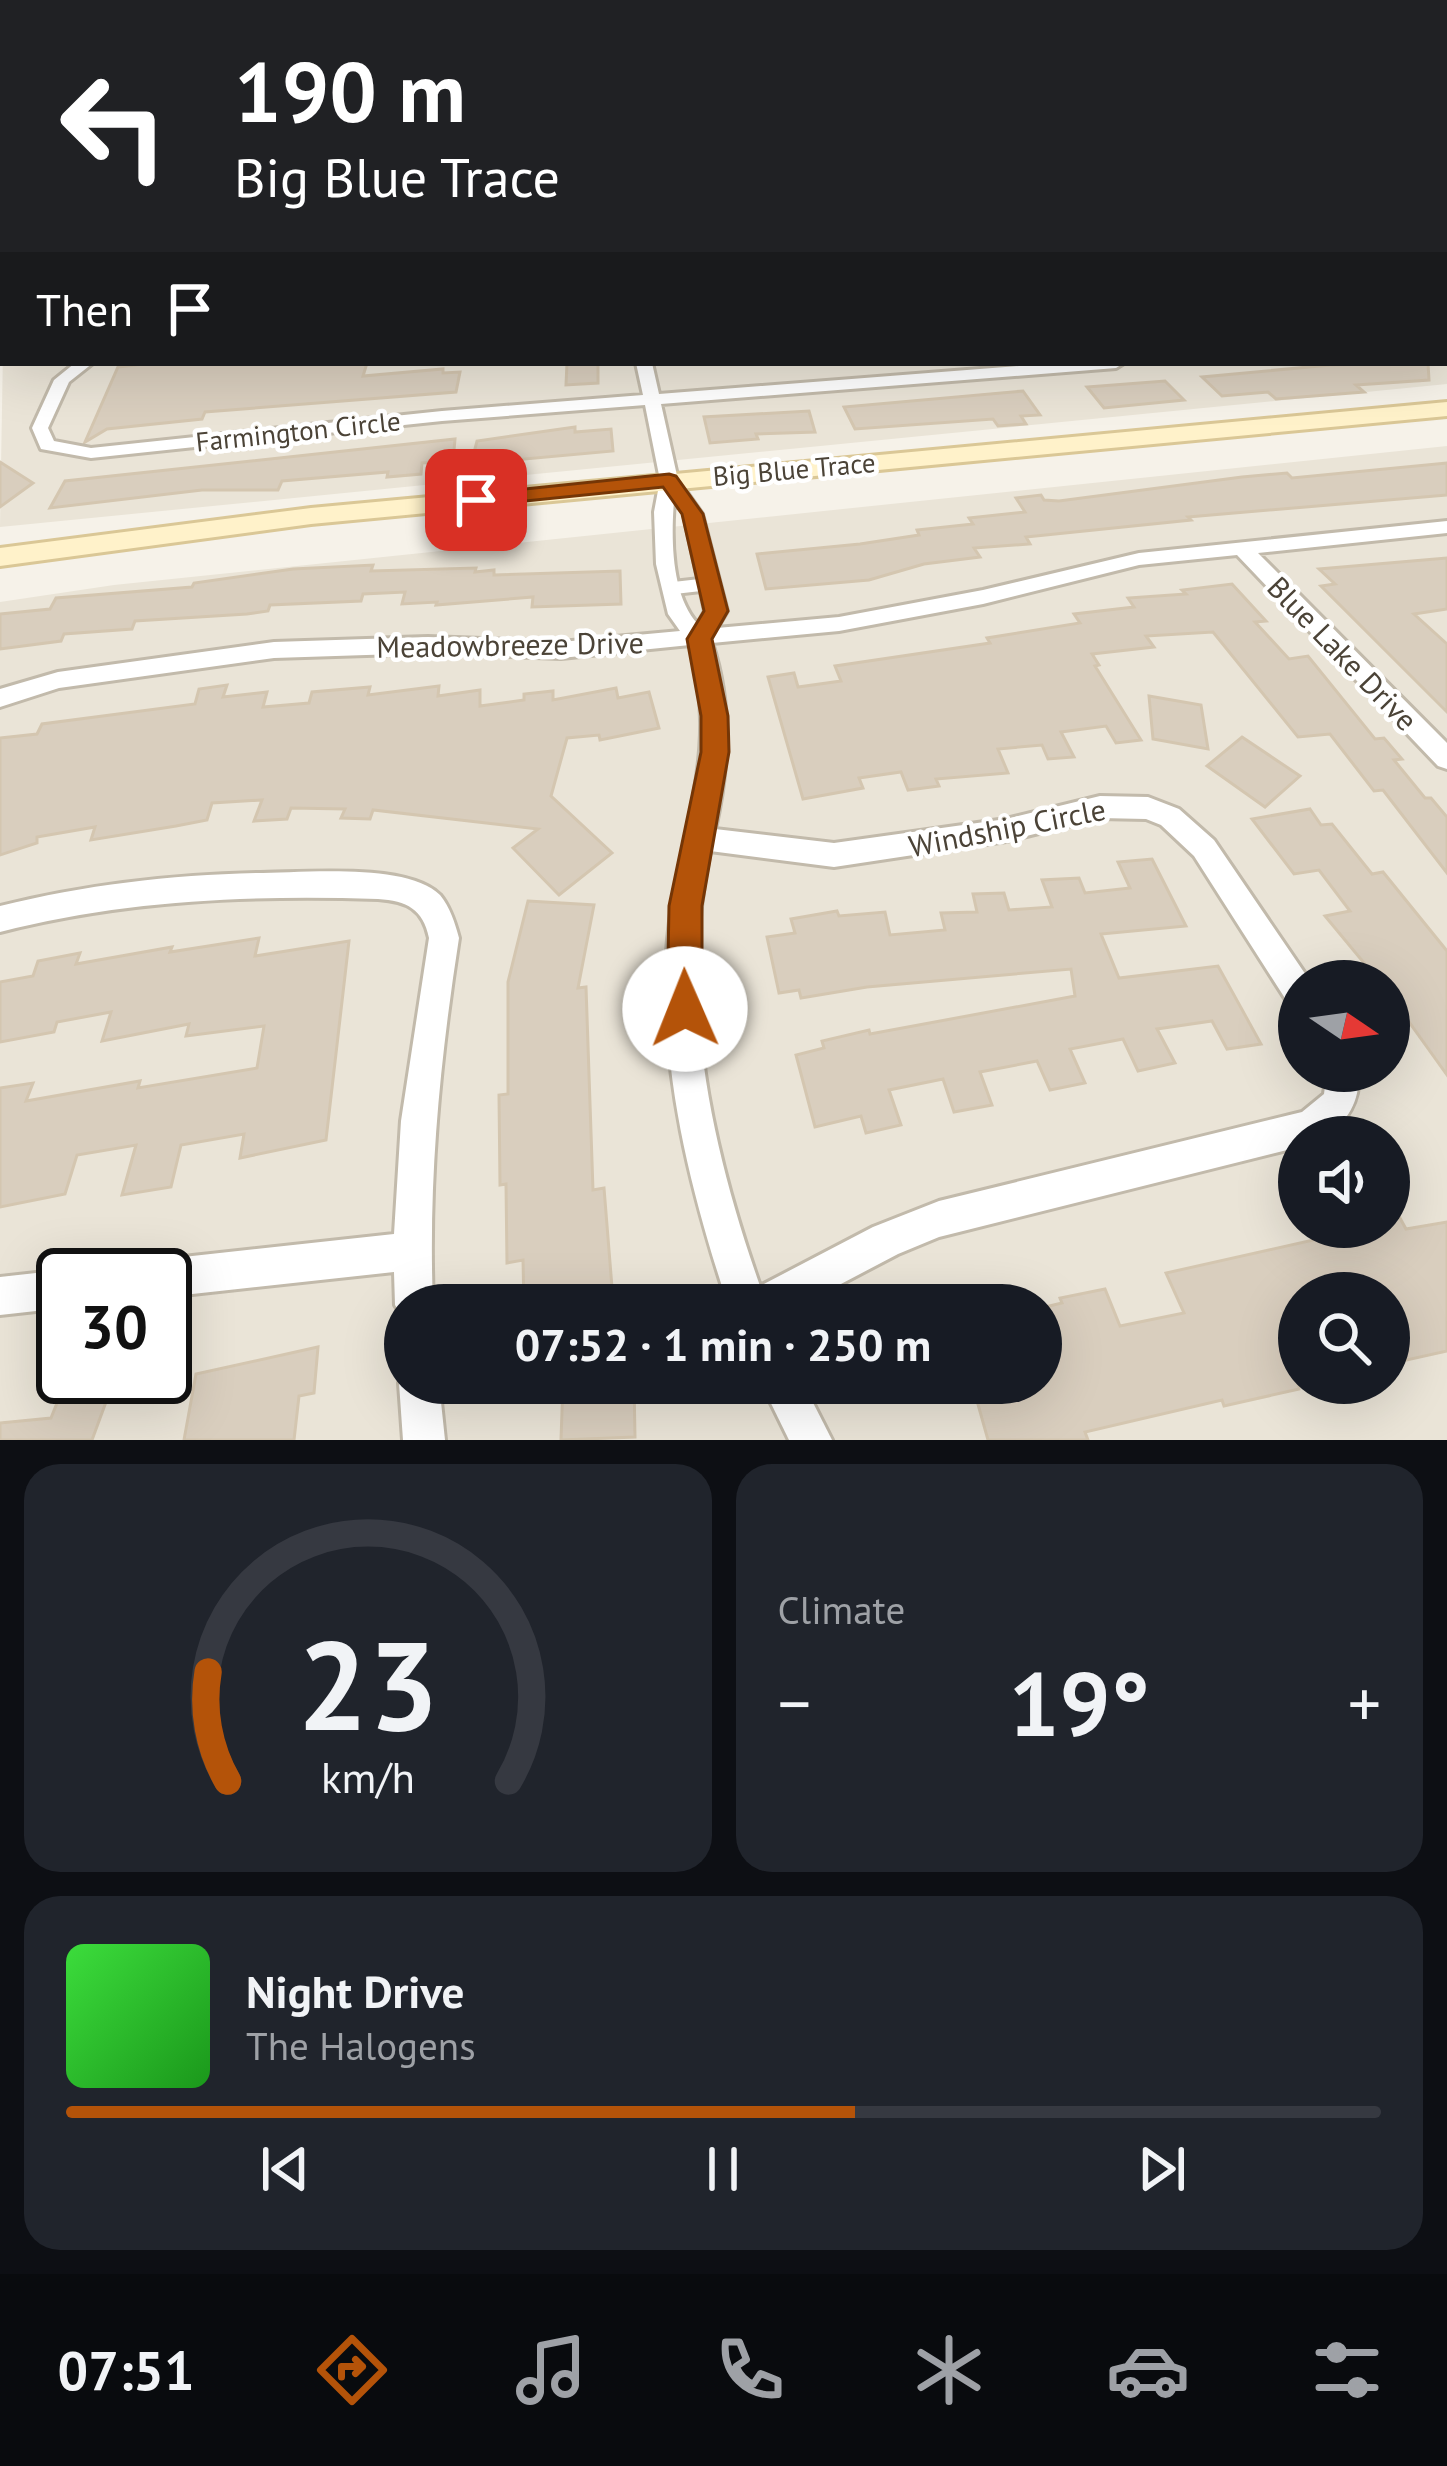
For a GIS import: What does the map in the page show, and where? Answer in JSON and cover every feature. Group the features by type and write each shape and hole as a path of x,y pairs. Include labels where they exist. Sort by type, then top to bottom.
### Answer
{"street":[{"name":"Farmington Circle","path":"81,366 62,380 40,428 42,440 55,449 91,453 652,400"},
{"path":"645,366 669,480 693,514 716,611 700,639"},
{"path":"652,400 1049,366"},
{"name":"Big Blue Trace","path":"0,556 311,516 1447,409"},
{"path":"669,480 660,515 674,588 680,618 700,639 715,716 715,752 686,906 683,976 688,1073 707,1174 741,1284"},
{"name":"Meadowbreeze Drive","path":"0,698 76,677 274,650 390,646 562,650 700,639 915,612 1102,566 1240,546 1447,527"},
{"name":"Blue Lake Drive","path":"1240,546 1447,759"},
{"name":"Windship Circle","path":"698,838 835,855 1006,830 1100,806 1148,808 1169,818 1204,848 1278,960"},
{"path":"0,919 132,895 285,884 392,888 429,903 440,918 444,938 422,1065 413,1284"},
{"path":"802,1284 886,1240 939,1219 1307,1128 1328,1118 1342,1092"},
{"path":"192,1275 411,1251"},
{"path":"0,1296 36,1292"},
{"path":"421,1404 424,1440"},
{"path":"792,1404 812,1440"}],"lane":[{"path":"674,588 710,584"}],"shaded area":[{"path":"3,366 1447,366 1447,384 0,527"},
{"path":"1447,446 1447,1440 0,1440 0,602 114,585"}],"building":[{"path":"366,366 363,376 443,369 443,373 460,372 456,392 205,412 202,419 107,429 85,442 118,367"},
{"path":"567,366 598,366 598,383 566,385"},
{"path":"1319,366 1428,366 1429,380 1356,385 1364,392 1276,399 1268,392 1222,396 1202,377"},
{"path":"1165,381 1184,400 1104,408 1087,387"},
{"path":"1023,391 1040,415 1021,416 1026,424 998,426 993,419 855,429 844,407"},
{"path":"809,411 815,432 756,434 758,439 710,443 704,417"},
{"path":"575,427 575,432 611,429 613,451 471,464 477,441"},
{"path":"455,439 453,461 422,463 421,474 387,477 388,472 282,481 278,490 202,490 50,508 65,481"},
{"path":"0,462 33,483 0,507"},
{"path":"1447,463 1447,495 1188,517 1191,520 1026,537 1030,544 974,548 980,557 924,564 869,580 766,589 757,554 919,535 917,530 973,524 969,518 1025,512 1016,498 1041,495 1044,500 1059,501 1242,477 1287,473 1292,478"},
{"path":"1447,558 1447,609 1414,614 1447,644 1447,712 1321,586 1335,584 1319,569"},
{"path":"373,565 371,571 476,568 475,572 494,570 494,575 620,571 621,604 532,607 533,597 402,604 405,592 363,594 361,601 270,605 268,611 247,614 135,621 132,629 64,634 61,641 0,649 0,614 50,609 56,598 192,587 293,569"},
{"path":"1232,584 1266,621 1255,622 1289,659 1308,656 1375,739 1384,738 1402,759 1394,760 1425,798 1431,798 1447,817 1447,873 1383,790 1374,791 1330,734 1298,737 1213,632 1146,636 1154,647 1092,654 1141,740 1116,743 1106,726 1061,732 1074,757 1048,759 1042,745 998,749 1008,773 936,779 939,786 908,790 901,772 859,778 863,788 803,799 768,677 794,673 798,687 841,681 835,666 990,643 987,638 1080,623 1074,614 1134,607 1128,598 1186,594 1182,590"},
{"path":"227,685 223,697 267,692 263,707 309,703 312,692 370,687 368,695 439,686 438,696 480,690 480,706 524,700 524,694 553,691 553,700 616,688 618,698 649,692 659,728 600,740 599,735 567,738 551,796 612,853 559,895 513,848 538,829 373,810 370,819 341,818 345,809 291,808 287,819 254,821 262,800 212,803 207,820 91,840 95,827 37,837 37,843 0,855 0,738 37,734 42,724 195,704 199,689"},
{"path":"1149,696 1201,705 1208,749 1153,739"},
{"path":"1242,737 1300,776 1265,807 1207,766"},
{"path":"1310,809 1321,825 1332,824 1372,874 1383,872 1447,951 1447,1075 1410,1023 1410,960 1362,960 1325,916 1350,911 1319,870 1294,874 1252,819"},
{"path":"1152,859 1186,926 1101,934 1119,978 1218,966 1261,1044 1227,1049 1212,1021 1157,1029 1175,1063 1138,1071 1123,1039 1070,1049 1085,1083 1050,1090 1037,1061 980,1072 992,1105 954,1112 943,1079 889,1090 901,1125 866,1133 861,1116 815,1127 796,1055 824,1048 822,1041 869,1030 870,1034 1075,996 1071,969 867,987 801,998 799,990 779,993 767,937 795,933 791,919 837,911 839,916 885,912 890,935 945,930 941,913 977,912 973,894 1004,893 1009,910 1052,907 1042,880 1079,878 1085,893 1130,888 1118,862"},
{"path":"528,901 594,905 578,988 586,987 593,1190 604,1188 612,1284 524,1284 523,1260 507,1263 499,1095 508,1094 508,982"},
{"path":"259,938 255,956 349,941 326,1140 240,1158 244,1134 181,1145 171,1187 122,1195 136,1145 77,1155 65,1194 0,1207 0,1088 33,1083 26,1101 140,1081 138,1088 257,1068 264,1026 186,1036 189,1024 102,1041 111,1012 57,1022 54,1032 0,1042 0,982 33,976 38,961 80,953 76,964"},
{"path":"1447,1222 1447,1351 1410,1359 1410,1272 1278,1272 1278,1394 1224,1406 1222,1400 1085,1432 1088,1440 988,1440 978,1404 1062,1404 1062,1298 1105,1289 1120,1326 1184,1313 1166,1273 1278,1248 1410,1248 1410,1228"},
{"path":"318,1347 314,1393 299,1396 294,1440 184,1440 196,1374"},
{"path":"57,1404 105,1404 92,1440 0,1440 0,1423 51,1418"},
{"path":"562,1404 634,1404 635,1437 561,1440"}],"route":[{"path":"476,500 669,480 693,514 716,611 700,639 715,716 715,752 686,906 685,1009"}]}
